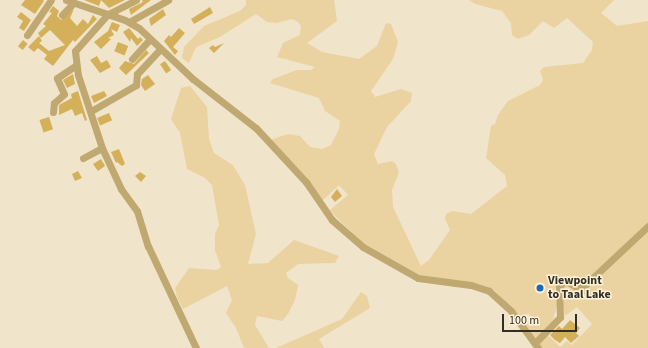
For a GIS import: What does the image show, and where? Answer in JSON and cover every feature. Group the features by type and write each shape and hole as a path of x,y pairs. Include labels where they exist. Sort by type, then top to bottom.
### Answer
{"street":[{"path":"27,35 51,0"},
{"path":"136,0 107,15 75,51 76,65 102,148 121,189 137,211 148,246 196,348"},
{"path":"129,22 168,0"},
{"path":"62,15 70,1 129,22 150,39 193,79 256,128 303,178 332,220 352,239 384,260 418,278 471,285 489,290 503,302 536,345 560,317 559,286 566,281 576,286 585,285 648,226"},
{"path":"132,59 150,39"},
{"path":"91,111 136,85 137,74 160,49"},
{"path":"53,112 54,103 64,94 57,78 76,65"},
{"path":"83,158 102,148"}],"shaded area":[{"path":"246,0 334,0 337,21 307,43 322,52 359,59 377,46 386,23 391,24 398,42 393,59 371,91 375,97 401,89 412,93 411,101 387,127 374,154 378,164 392,161 396,164 399,172 392,190 393,207 421,266 429,260 450,230 445,219 446,214 452,211 471,214 507,186 505,175 486,158 491,126 495,124 498,115 508,101 540,85 543,80 540,71 544,67 583,63 592,50 593,42 567,18 554,28 543,21 529,35 518,39 512,35 511,23 502,11 475,4 469,0 614,0 601,13 617,26 648,21 648,224 586,282 560,281 555,289 557,306 553,320 535,340 525,326 532,320 528,313 520,319 494,290 478,284 417,275 368,248 330,210 348,195 339,185 322,201 270,140 288,134 300,136 310,147 322,149 331,145 339,129 340,121 325,111 319,98 270,83 273,79 297,70 311,70 315,67 277,57 283,43 300,35 301,26 298,22 292,19 276,23 267,22 256,14 220,37 196,47 189,63 182,58 184,47 204,26 240,11 246,5"},
{"path":"190,86 207,107 209,139 214,153 233,165 245,185 256,234 248,264 268,263 294,240 339,256 335,263 298,264 286,273 288,278 298,285 295,300 288,314 282,321 257,316 255,325 269,348 244,348 236,328 226,313 232,300 227,286 183,309 177,297 175,288 189,268 217,270 221,267 215,250 215,234 219,225 212,185 205,178 187,169 180,133 171,119 181,88"},
{"path":"648,228 648,348 541,348 539,342 548,335 560,347 567,341 572,345 592,324 577,307 565,316 560,290 566,284 578,290 584,289"},
{"path":"361,292 367,296 370,308 319,339 324,348 276,348 342,319"}],"building":[{"path":"25,0 44,1 35,14 21,5"},
{"path":"84,0 101,0 99,6"},
{"path":"101,0 125,0 109,8"},
{"path":"142,0 151,0 131,15 129,9 143,2"},
{"path":"53,6 59,11 57,16 61,20 74,9 70,18 77,26 83,19 88,24 93,15 97,19 75,42 73,40 53,66 44,59 47,55 38,48 34,52 28,47 39,36 42,41 39,43 49,51 65,45 50,30 41,38 38,33 46,26 43,24 52,13 49,12"},
{"path":"210,7 213,13 194,24 191,19"},
{"path":"163,9 166,15 151,26 149,19"},
{"path":"21,12 31,20 24,31 19,28 23,21 17,17"},
{"path":"112,22 120,25 117,32 111,29 114,35 108,38 111,39 101,49 94,42 108,31"},
{"path":"129,28 138,39 140,37 143,40 137,46 131,38 130,42 123,32"},
{"path":"179,28 185,33 173,47 178,51 175,55 164,41 169,35 171,37"},
{"path":"23,40 28,44 23,50 18,46"},
{"path":"118,42 128,46 124,55 114,51"},
{"path":"224,43 214,53 209,48 213,45 215,47"},
{"path":"146,50 149,53 126,75 119,68 125,61 134,64"},
{"path":"97,56 101,63 107,60 111,67 100,73 90,60"},
{"path":"165,61 171,70 166,73 160,64"},
{"path":"73,74 75,84 67,88 63,80"},
{"path":"148,75 155,84 145,91 141,85 142,79"},
{"path":"78,91 87,120 85,121 82,113 75,116 72,109 59,115 59,105 72,98 71,94"},
{"path":"104,91 107,96 94,103 91,96"},
{"path":"109,113 112,120 100,125 97,118"},
{"path":"49,117 53,129 44,132 39,120"},
{"path":"119,149 125,164 122,166 117,162 116,163 111,152"},
{"path":"101,159 105,166 98,171 93,164"},
{"path":"78,171 82,178 75,181 72,174"},
{"path":"140,172 146,176 141,182 135,176"},
{"path":"337,189 342,196 335,202 331,197"},
{"path":"570,320 580,328 576,333 579,336 571,343 565,337 560,343 550,335 559,326 562,329"}],"place":[{"name":"Viewpoint to Taal Lake","path":"540,288"}]}
